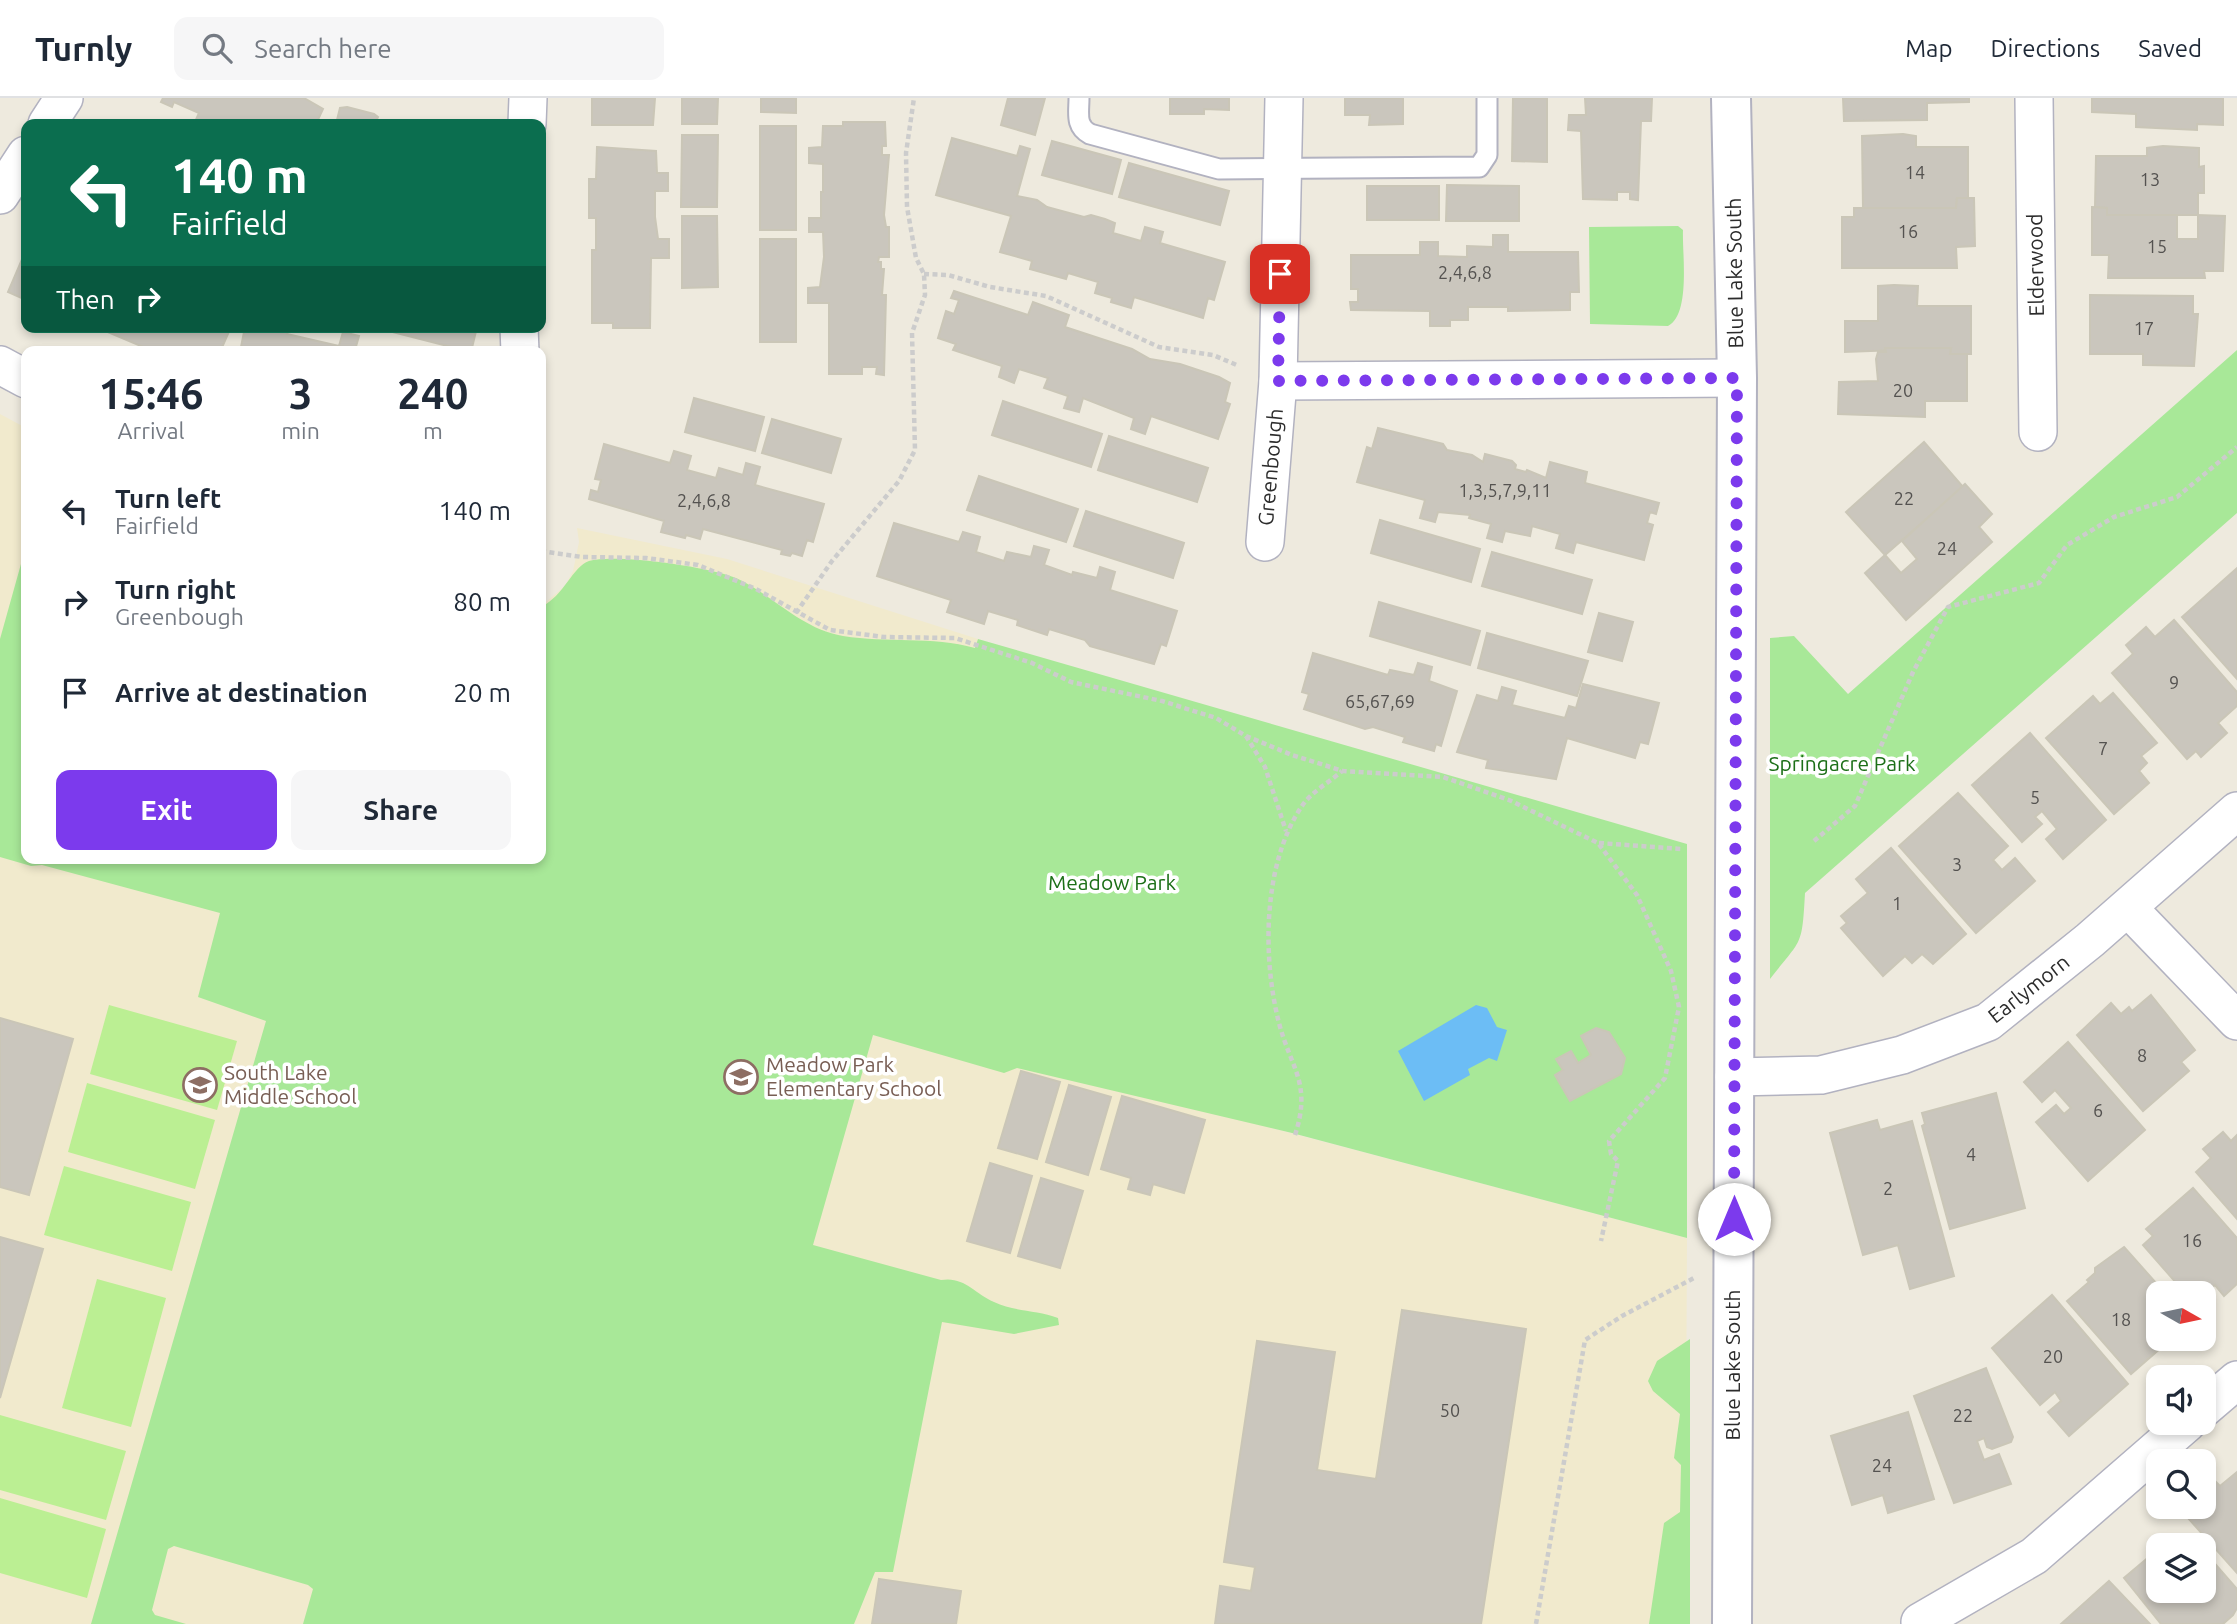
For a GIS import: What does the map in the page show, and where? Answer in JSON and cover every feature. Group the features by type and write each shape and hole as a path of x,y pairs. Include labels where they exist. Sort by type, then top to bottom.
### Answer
{"street":[{"path":"50,119 64,98"},
{"path":"527,119 528,98"},
{"name":"Greenbough","path":"1265,542 1278,381 1284,98"},
{"name":"Blue Lake South","path":"1731,98 1737,378 1732,1624"},
{"name":"Elderwood","path":"2034,98 2038,432"},
{"path":"0,195 21,163"},
{"path":"0,365 21,376"},
{"path":"1278,381 1737,378"},
{"name":"Earlymorn","path":"1734,1077 1821,1074 1902,1055 1989,1022 2128,908 2237,811"},
{"path":"2128,908 2237,1021"},
{"path":"2216,1398 2237,1380"},
{"path":"1920,1622 2034,1556 2173,1435"}],"lane":[{"path":"1079,98 1079,122 1082,130 1219,169 1479,167 1487,155 1487,98"}],"path":[{"path":"796,613 832,561 899,481 915,450 912,333 925,295 923,274 916,258 907,207 906,152 914,98"},
{"path":"923,274 948,275 990,287 1046,296 1159,347 1213,355 1278,381"},
{"path":"1814,841 1855,806 1913,672 1948,607 2039,583 2067,545 2114,517 2177,497 2237,447"},
{"path":"546,552 646,558 698,565 757,589 830,630 884,637 955,638 1032,663 1071,682 1162,701 1216,718 1246,736 1292,755 1343,771 1443,777 1508,800 1598,843 1681,849"},
{"path":"1246,736 1265,767 1286,832"},
{"path":"1295,1135 1304,1100 1294,1061 1280,1027 1269,981 1269,912 1286,832 1304,803 1343,771"},
{"path":"1598,843 1637,895 1671,971 1679,1007 1665,1078 1609,1141 1611,1154 1618,1161 1601,1241"},
{"path":"1536,1624 1585,1340 1622,1316 1695,1277"}],"shaded area":[{"name":"Meadow Park Elementary School","path":"0,414 21,425 21,864 546,864 546,602 565,586 573,571 579,542 577,528 727,559 978,639 868,1021 1687,1238 1685,1624 0,1624"}],"green space":[{"path":"1678,226 1683,230 1684,282 1683,297 1675,319 1668,326 1590,324 1589,227"},
{"name":"Springacre Park","path":"2237,350 2237,513 1805,893 1801,934 1789,956 1770,979 1770,638 1794,636 1848,694"},
{"name":"Meadow Park","path":"640,560 724,574 749,585 800,619 828,632 860,638 942,642 975,648 978,639 1687,844 1687,1238 1292,1133 1017,1068 1004,1073 873,1035 813,1245 941,1280 956,1280 1002,1305 1058,1318 1059,1325 1014,1334 942,1322 893,1572 875,1572 854,1624 303,1624 313,1589 308,1585 174,1546 168,1549 152,1610 155,1615 186,1624 91,1624 266,1021 198,997 220,913 42,865 24,864 546,864 546,604 583,564 589,561"},
{"path":"21,564 21,863 0,857 0,639"},
{"path":"109,1005 237,1041 217,1110 90,1074"},
{"path":"87,1083 215,1120 195,1189 68,1152"},
{"path":"64,1166 191,1202 172,1271 44,1235"},
{"path":"97,1279 166,1298 131,1427 62,1408"},
{"path":"1690,1339 1690,1624 1649,1624 1664,1523 1680,1512 1681,1465 1674,1458 1680,1414 1653,1391 1648,1381 1657,1361"},
{"path":"0,1415 126,1451 106,1520 0,1490"},
{"path":"0,1498 106,1529 87,1598 0,1573"}],"water":[{"path":"1476,1005 1487,1008 1497,1027 1507,1030 1497,1061 1489,1058 1468,1069 1470,1075 1424,1101 1398,1051"}],"building":[{"path":"163,98 304,98 323,109 318,119 196,119 199,113 174,102 172,107 161,102"},
{"path":"592,98 655,98 653,125 592,125"},
{"path":"682,98 718,98 717,124 682,124"},
{"path":"761,98 796,98 796,113 761,112"},
{"path":"1008,98 1045,98 1035,135 1001,125"},
{"path":"1170,98 1229,98 1229,110 1204,109 1204,114 1170,114"},
{"path":"1345,98 1403,98 1403,124 1369,125 1370,115 1345,115"},
{"path":"1513,98 1547,98 1547,162 1512,161"},
{"path":"1585,98 1652,98 1651,121 1641,121 1638,200 1630,199 1630,192 1617,192 1617,200 1583,199 1581,131 1568,130 1569,115 1586,115"},
{"path":"1843,98 1969,98 1969,102 1927,103 1927,120 1844,121"},
{"path":"2092,98 2223,98 2223,125 2197,124 2197,130 2136,127 2136,114 2092,112"},
{"path":"347,107 378,117 337,119 340,108"},
{"path":"843,122 885,122 886,146 882,146 882,155 889,155 884,215 886,227 889,227 889,257 879,257 878,262 881,262 881,269 884,269 882,295 886,295 884,375 876,374 877,367 862,367 862,374 829,374 829,303 808,303 808,288 820,287 824,257 823,232 809,232 809,218 821,218 823,164 809,163 809,148 822,147 823,126 843,126"},
{"path":"760,126 796,126 796,230 760,230"},
{"path":"682,135 718,135 717,207 681,207"},
{"path":"1862,136 1916,136 1916,147 1968,147 1968,198 1957,198 1956,208 1863,208"},
{"path":"952,138 1017,156 1020,146 1030,149 1017,196 1037,200 1047,207 1084,217 1091,215 1105,219 1115,223 1113,233 1141,241 1145,227 1163,232 1160,243 1225,262 1214,300 1208,298 1203,318 1134,297 1131,308 1111,302 1112,298 1095,293 1098,282 1068,273 1066,279 1030,269 1032,261 1000,252 1011,216 936,195"},
{"path":"1052,141 1121,160 1112,194 1042,175"},
{"path":"597,147 656,151 657,173 668,173 668,191 655,191 658,239 669,239 669,258 651,258 650,328 613,328 613,323 592,323 592,250 596,250 596,218 589,218 589,179 596,179"},
{"path":"2147,148 2199,148 2199,167 2204,166 2204,193 2198,193 2198,215 2107,215 2107,208 2095,207 2096,156 2147,156"},
{"path":"1129,163 1229,191 1220,225 1119,197"},
{"path":"1447,185 1519,186 1519,221 1446,221"},
{"path":"1367,186 1439,186 1439,220 1367,220"},
{"path":"1957,198 1974,198 1975,246 1956,247 1957,268 1842,268 1842,217 1854,217 1854,208 1956,208"},
{"path":"2092,207 2107,208 2107,215 2177,215 2177,239 2198,239 2198,215 2225,216 2223,271 2204,271 2205,278 2108,278 2109,255 2092,255"},
{"path":"682,216 717,216 718,287 682,288"},
{"path":"1493,235 1508,235 1508,252 1578,252 1579,292 1570,292 1570,310 1508,311 1508,307 1468,307 1468,320 1450,320 1450,326 1430,326 1430,311 1351,310 1350,302 1358,302 1358,289 1351,289 1351,255 1420,255 1420,242 1438,242 1438,256 1467,257 1467,246 1493,247"},
{"path":"760,239 796,239 796,342 760,342"},
{"path":"21,262 21,298 8,292"},
{"path":"1878,286 1918,286 1917,306 1971,306 1971,354 1950,354 1951,348 1845,352 1845,321 1878,321"},
{"path":"954,291 1028,315 1033,302 1069,315 1065,327 1132,349 1150,359 1180,364 1230,383 1225,402 1230,404 1218,439 1151,416 1145,434 1131,429 1134,418 1083,398 1079,412 1064,408 1068,396 1044,388 1048,378 1019,369 1014,383 999,377 1002,366 953,350 956,344 938,338 946,311 954,314 959,300 951,298"},
{"path":"2090,295 2193,296 2193,314 2198,314 2194,366 2143,365 2143,354 2090,354"},
{"path":"110,333 228,333 223,346 141,346"},
{"path":"244,333 287,333 339,346 241,346"},
{"path":"343,333 359,336 356,346 339,346"},
{"path":"397,333 476,333 472,346 447,346"},
{"path":"1885,348 1951,348 1950,354 1967,354 1967,401 1925,401 1925,417 1838,414 1839,382 1878,381 1876,359 1878,352 1886,352"},
{"path":"694,398 764,417 755,451 685,432"},
{"path":"1003,401 1102,434 1091,467 992,435"},
{"path":"772,419 841,439 831,473 762,453"},
{"path":"1378,428 1443,444 1447,450 1472,455 1483,462 1485,454 1512,461 1516,465 1515,469 1527,470 1546,478 1550,462 1587,472 1585,483 1659,503 1656,514 1650,512 1647,523 1653,525 1644,560 1576,542 1573,553 1556,548 1560,534 1532,526 1530,536 1505,531 1502,542 1487,538 1491,524 1469,518 1470,515 1438,512 1435,522 1420,518 1425,500 1357,482 1367,447 1372,449"},
{"path":"1109,436 1208,468 1197,502 1098,470"},
{"path":"1924,442 1963,487 1885,555 1846,512"},
{"path":"604,444 670,463 674,451 691,456 687,470 716,478 719,468 743,475 746,463 760,467 755,485 824,504 813,542 807,540 802,556 792,553 790,556 781,554 782,550 703,529 700,539 686,535 685,538 661,532 664,521 589,499 591,490 598,492 601,480 595,479"},
{"path":"979,476 1078,509 1066,542 967,510"},
{"path":"1965,484 1992,514 1979,527 1992,542 1906,620 1865,573 1885,555 1901,573 1917,559 1902,541"},
{"path":"1086,511 1184,543 1173,578 1074,546"},
{"path":"1380,520 1480,549 1471,582 1371,553"},
{"path":"894,523 959,542 963,532 980,537 976,552 1004,561 1007,552 1031,557 1034,546 1049,550 1044,565 1072,575 1073,572 1097,578 1100,567 1115,572 1110,590 1177,611 1166,646 1161,644 1154,664 1090,646 1085,640 1049,629 1047,635 1017,625 1018,620 988,611 984,624 947,612 951,600 877,576"},
{"path":"1492,552 1592,580 1582,614 1482,586"},
{"path":"2237,568 2237,679 2182,617"},
{"path":"1379,602 1480,631 1470,665 1370,636"},
{"path":"1599,613 1633,622 1622,661 1588,652"},
{"path":"2174,620 2237,692 2237,706 2218,723 2227,733 2201,757 2196,751 2187,759 2112,673 2133,654 2126,645 2146,627 2155,637"},
{"path":"1487,633 1588,661 1577,696 1478,668"},
{"path":"1313,653 1388,675 1390,670 1414,675 1418,663 1432,667 1429,681 1457,691 1441,746 1436,744 1434,751 1403,742 1405,737 1373,727 1365,729 1304,709 1309,694 1302,692"},
{"path":"1583,684 1659,703 1648,744 1640,742 1635,758 1567,738 1556,779 1486,768 1488,760 1457,752 1477,695 1498,701 1502,687 1516,691 1512,705 1565,718 1569,706 1576,708"},
{"path":"2113,693 2157,743 2141,756 2147,763 2139,771 2149,783 2114,814 2046,738 2093,696 2100,704"},
{"path":"2030,733 2106,820 2063,859 2046,839 2057,829 2042,811 2035,817 2042,824 2022,842 1972,785"},
{"path":"1958,793 2008,846 1993,860 2002,870 2015,858 2035,881 1976,933 1899,846"},
{"path":"1891,848 1966,934 1933,964 1922,954 1912,963 1905,956 1883,976 1841,928 1847,923 1841,916 1868,893 1856,879"},
{"path":"2151,995 2195,1050 2181,1062 2189,1071 2143,1111 2077,1035 2111,1003 2121,1014 2129,1007 2132,1011"},
{"path":"0,1018 73,1039 29,1195 0,1187"},
{"path":"1596,1028 1609,1032 1625,1058 1621,1074 1570,1101 1555,1075 1563,1070 1556,1059 1571,1051 1578,1063 1591,1055 1581,1036"},
{"path":"2068,1042 2145,1130 2088,1181 2036,1122 2056,1105 2064,1114 2071,1108 2055,1090 2042,1102 2024,1082"},
{"path":"1021,1071 1060,1082 1037,1159 998,1148"},
{"path":"1069,1085 1111,1097 1088,1175 1046,1162"},
{"path":"1996,1093 2025,1208 1950,1229 1922,1126 1925,1124 1922,1113"},
{"path":"1122,1096 1205,1120 1184,1193 1153,1184 1150,1195 1128,1189 1131,1178 1101,1169"},
{"path":"1877,1120 1880,1130 1912,1121 1954,1276 1910,1289 1898,1245 1863,1255 1830,1133"},
{"path":"2223,1132 2231,1141 2237,1135 2237,1219 2196,1172 2211,1158 2203,1149"},
{"path":"990,1163 1032,1176 1010,1253 967,1241"},
{"path":"1041,1178 1083,1191 1060,1268 1018,1256"},
{"path":"2193,1188 2237,1238 2237,1284 2224,1296 2216,1286 2216,1281 2174,1281 2143,1245 2153,1236 2146,1229"},
{"path":"0,1237 43,1249 0,1398"},
{"path":"2124,1247 2154,1281 2146,1281 2146,1351 2157,1351 2131,1374 2067,1301 2089,1282 2087,1280 2095,1273 2095,1268"},
{"path":"2052,1295 2128,1384 2069,1436 2048,1412 2061,1401 2055,1392 2040,1405 1992,1348"},
{"path":"1402,1310 1526,1329 1481,1624 1215,1624 1220,1586 1251,1591 1255,1567 1224,1562 1257,1341 1335,1352 1317,1470 1376,1479"},
{"path":"1986,1368 2013,1437 2011,1442 1992,1449 1987,1447 1984,1438 1977,1441 1984,1460 1999,1454 2011,1484 1954,1503 1914,1396"},
{"path":"1908,1412 1934,1499 1888,1513 1883,1495 1852,1505 1831,1436"},
{"path":"2237,1472 2237,1573 2216,1549 2216,1533 2201,1533 2189,1519 2216,1519 2216,1482 2220,1486"},
{"path":"2146,1559 2146,1603 2216,1603 2216,1565 2237,1589 2237,1608 2223,1624 2161,1624 2124,1578"},
{"path":"879,1579 961,1591 956,1624 872,1624"},
{"path":"2109,1581 2150,1624 2061,1624"}],"place":[{"name":"Meadow Park Elementary School","path":"741,1077"},
{"name":"South Lake Middle School","path":"200,1085"}],"route":[{"path":"1280,274 1278,381 1737,378 1734,1219"}]}
